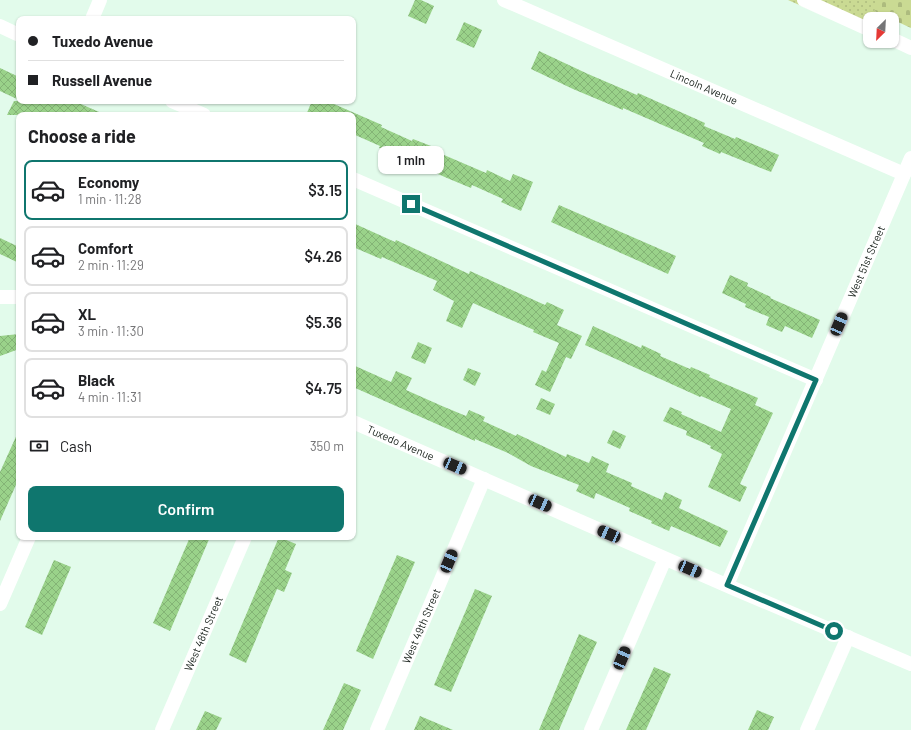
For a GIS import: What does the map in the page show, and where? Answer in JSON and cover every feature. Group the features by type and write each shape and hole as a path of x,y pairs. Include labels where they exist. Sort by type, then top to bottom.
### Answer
{"street":[{"path":"93,16 100,0"},
{"name":"Lincoln Avenue","path":"504,0 904,174"},
{"path":"804,0 863,27"},
{"path":"0,26 16,34"},
{"path":"899,42 911,48"},
{"path":"179,104 197,112"},
{"name":"West 51st Street","path":"727,585 911,158"},
{"path":"356,180 816,380"},
{"path":"0,297 16,297"},
{"name":"Tuxedo Avenue","path":"356,423 911,664"},
{"name":"West 49th Street","path":"377,730 484,479"},
{"path":"0,604 28,540"},
{"name":"West 48th Street","path":"162,730 243,540"},
{"path":"591,730 665,558"},
{"path":"807,730 848,636"}],"green space":[{"path":"788,0 880,0 875,12 863,12 863,33"},
{"path":"879,0 911,0 911,28 899,22 899,12 874,11"}],"building":[{"path":"415,0 421,0 434,6 426,24 408,16"},
{"path":"464,22 482,30 474,48 456,40"},
{"path":"539,51 588,74 637,95 638,93 705,123 704,126 735,139 736,137 779,155 771,172 721,152 720,154 702,146 704,143 623,108 623,110 573,89 531,69"},
{"path":"0,68 16,76 16,99 0,91"},
{"path":"14,101 16,101 16,104 81,104 99,112 16,112 16,115 7,115"},
{"path":"311,104 334,104 352,112 307,112"},
{"path":"356,114 382,125 381,127 412,141 413,139 431,146 430,149 486,173 487,170 510,181 513,174 533,182 521,211 501,202 503,199 472,185 471,188 447,178 429,170 430,167 398,154 397,156 379,148 380,146 356,135"},
{"path":"559,205 676,256 668,274 551,222"},
{"path":"356,224 395,242 396,240 469,274 470,271 545,305 547,302 564,310 557,325 582,336 571,359 566,357 550,392 535,385 542,370 546,372 559,343 533,332 534,330 473,303 462,328 446,321 454,301 433,290 437,281 382,257 381,259 356,248"},
{"path":"0,238 16,246 16,262 0,254"},
{"path":"730,275 748,283 747,286 771,297 770,298 820,320 812,338 785,326 782,332 766,325 769,317 745,307 746,304 722,293"},
{"path":"593,326 641,348 642,345 661,354 660,356 690,369 691,367 710,375 709,377 758,398 755,405 773,413 740,484 747,487 740,502 708,487 722,454 710,448 711,446 686,435 687,431 663,421 670,407 682,412 681,414 721,432 731,409 701,396 700,397 585,345"},
{"path":"16,334 16,350 0,356 0,336"},
{"path":"418,342 432,348 425,364 411,358"},
{"path":"356,366 391,382 396,371 412,378 406,390 466,416 469,410 485,417 483,421 516,436 517,434 566,457 567,454 589,463 592,456 609,464 606,472 632,483 631,486 662,500 665,492 682,500 679,508 728,531 720,547 671,526 669,531 651,523 652,521 629,511 630,508 596,493 594,499 576,491 579,485 531,466 508,453 475,439 475,441 356,388"},
{"path":"468,368 481,373 475,386 463,380"},
{"path":"541,398 555,404 550,415 536,409"},
{"path":"613,430 626,436 620,449 607,443"},
{"path":"16,437 16,485 0,521 0,472"},
{"path":"189,540 209,540 170,631 153,623"},
{"path":"278,540 286,540 296,544 285,570 292,573 284,592 277,589 246,663 229,655"},
{"path":"397,555 415,562 373,659 356,651"},
{"path":"54,560 71,567 42,635 25,627"},
{"path":"475,589 492,596 451,692 434,685"},
{"path":"579,634 597,642 559,730 539,730"},
{"path":"654,667 671,674 646,730 626,730"},
{"path":"344,683 361,690 353,708 343,730 323,730"},
{"path":"757,710 774,717 768,730 748,730"},
{"path":"205,711 222,718 216,730 196,730"},
{"path":"420,716 453,730 414,730"}],"route":[{"path":"411,204 816,380 727,585 834,631"}]}
